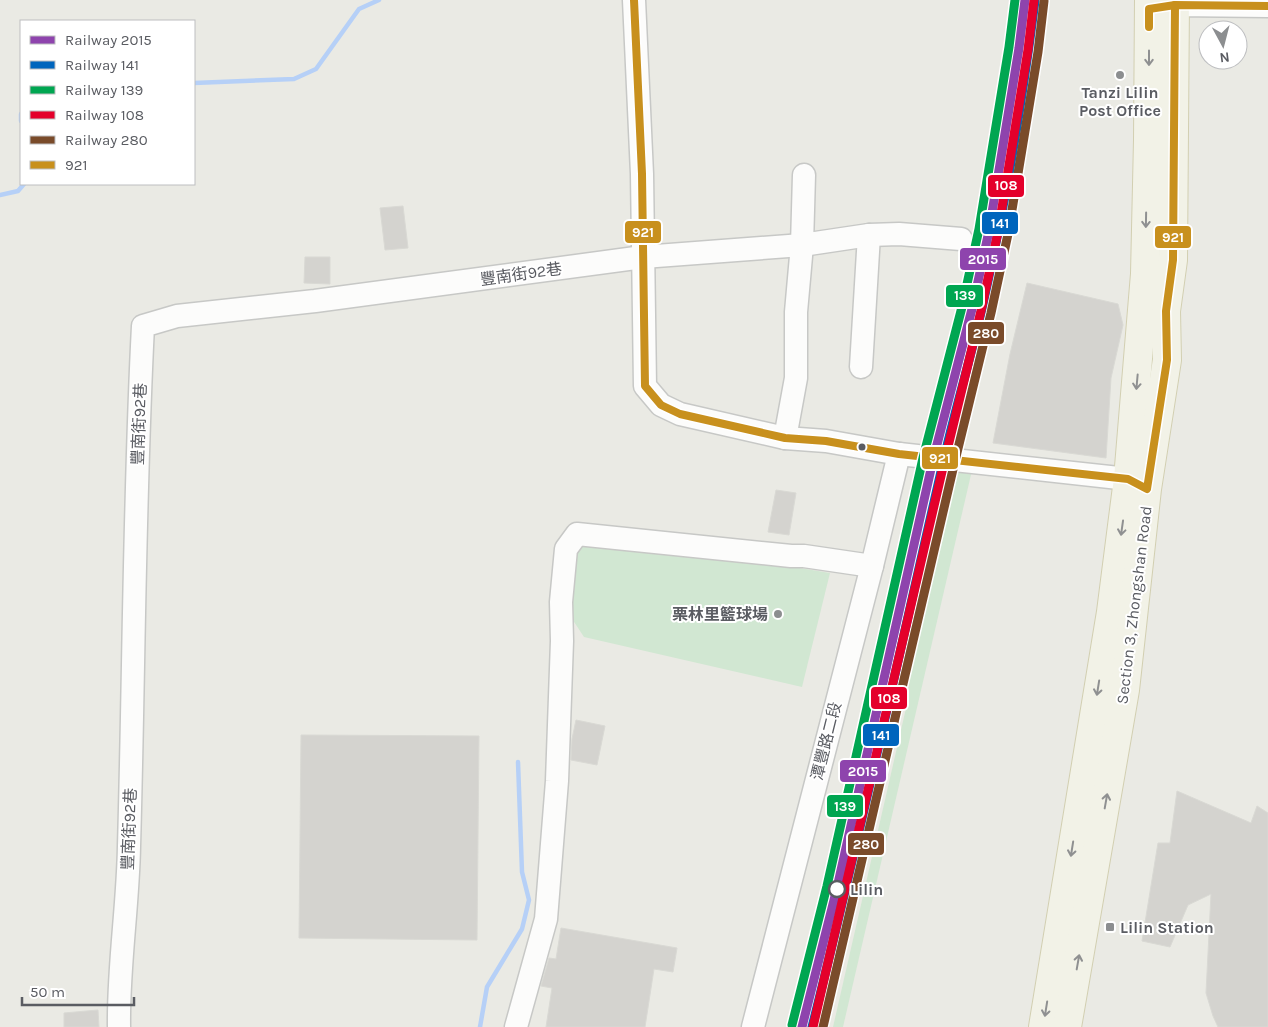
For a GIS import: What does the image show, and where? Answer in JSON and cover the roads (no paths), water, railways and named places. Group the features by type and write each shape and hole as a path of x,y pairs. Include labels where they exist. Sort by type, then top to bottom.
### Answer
{"main road":[{"name":"Section 3, Zhongshan Road","path":"1067,1027 1125,690 1138,484 1148,140 1162,3"},
{"name":"Section 3, Zhongshan Road","path":"1043,1027 1111,612 1138,484"}],"street":[{"path":"634,0 642,174 646,386 660,405 680,414 784,438 1138,484"},
{"path":"1162,3 1268,6"},
{"path":"784,438 796,378 796,312 802,245 804,174"},
{"path":"643,257 802,245 869,235 899,234 961,239"},
{"path":"861,368 869,235"},
{"name":"豐南街92巷","path":"119,1027 119,998 129,849 136,507 143,326 177,316 315,301 643,257"},
{"name":"潭豐路二段","path":"753,1027 872,566 898,454"},
{"path":"516,1027 546,919 557,781 562,641 561,602 566,549 576,534 804,556 872,566"}],"waterway":[{"path":"195,83 294,79 316,69 359,9 379,0"},
{"path":"0,195 18,191 23,185"},
{"path":"480,1027 487,987 522,929 529,900 522,872 518,762"}],"rail line":[{"name":"139","path":"792,1025 827,886 923,458 962,307 979,229 1015,0"},
{"name":"2015","path":"802,1027 837,888 933,460 972,309 989,231 1025,0"},
{"name":"108","path":"813,1027 981,311 998,232 1028,50 1034,0"},
{"name":"141","path":"812,1027 990,270 1012,155 1035,1"},
{"name":"280","path":"823,1027 991,313 1008,234 1038,52 1044,1"}],"place":[{"name":"Tanzi Lilin Post Office","path":"1120,75"},
{"name":"栗林里籃球場","path":"778,614"},
{"name":"Lilin","path":"837,889"},
{"name":"Lilin Station","path":"1110,927"}]}
